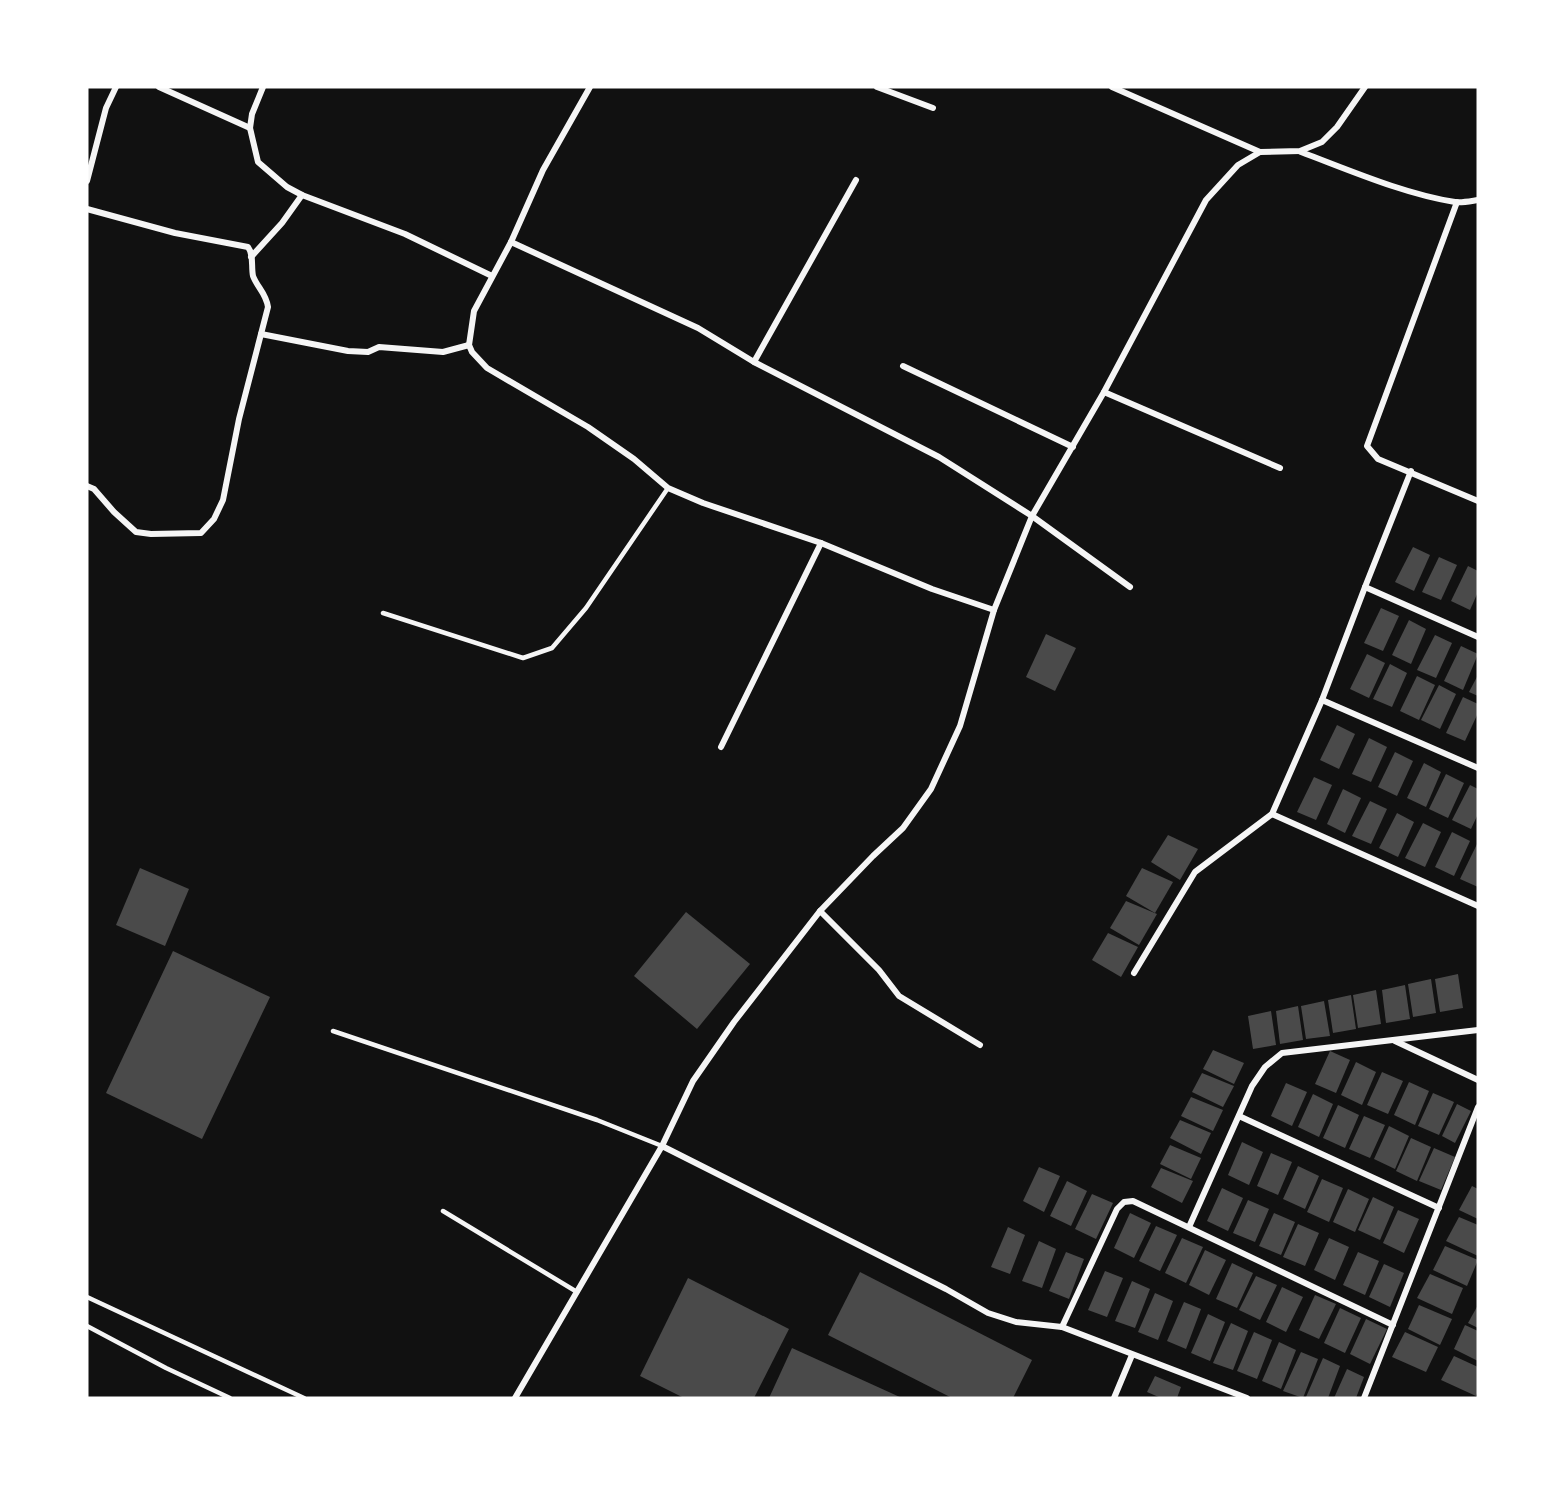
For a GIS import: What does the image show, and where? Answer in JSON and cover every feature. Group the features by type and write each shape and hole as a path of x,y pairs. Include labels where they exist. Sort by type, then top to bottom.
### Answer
{"street":[{"path":"87,181 106,108 116,87"},
{"path":"159,87 250,128"},
{"path":"263,87 252,114 250,128 258,162 287,187 302,195 405,234 492,276"},
{"path":"590,87 543,170 511,242 474,311 469,345 472,352 487,368 588,428 634,459 668,488 703,503 821,543 932,589 994,610"},
{"path":"876,87 891,89 933,108"},
{"path":"1112,87 1260,152 1300,151 1323,142 1337,127 1365,87"},
{"path":"1300,151 1375,180 1457,202 1478,200"},
{"path":"515,1398 662,1146 693,1081 734,1022 820,911 903,828 931,789 960,726 994,610 1032,516 1104,392 1206,200 1238,165 1260,152"},
{"path":"754,362 856,180"},
{"path":"251,257 282,223 302,195"},
{"path":"1457,202 1367,446 1378,459 1478,501"},
{"path":"87,209 175,233 248,247 254,278 267,296 268,307 239,419 223,500 214,519 201,532 151,534 136,532 93,489 87,486"},
{"path":"511,242 698,328 754,362 939,457 1032,516 1130,586"},
{"path":"261,334 348,351 368,352 379,347 443,352 469,345"},
{"path":"903,366 1073,447"},
{"path":"1104,392 1280,468"},
{"path":"1134,973 1195,872 1272,814 1322,700 1411,471"},
{"path":"721,747 821,543"},
{"path":"1365,587 1478,637"},
{"path":"1322,700 1478,768"},
{"path":"1272,814 1478,906"},
{"path":"820,911 879,970 899,996 980,1045"},
{"path":"1189,1227 1252,1086 1265,1066 1282,1053 1478,1030"},
{"path":"1395,1040 1478,1080"},
{"path":"1364,1398 1478,1107"},
{"path":"1239,1116 1439,1208"},
{"path":"662,1146 946,1289 988,1313 1016,1322 1062,1327 1233,1395 1247,1398"},
{"path":"1062,1327 1117,1209 1125,1202 1133,1202 1189,1227 1393,1325"},
{"path":"1114,1398 1132,1355"}],"lane":[{"path":"383,613 523,658 552,648 586,608 668,488"},
{"path":"333,1031 597,1120 662,1146"},
{"path":"443,1210 577,1292"},
{"path":"87,1297 304,1398"},
{"path":"87,1326 166,1368 230,1398"}],"building":[{"path":"1413,547 1430,555 1414,591 1395,582"},
{"path":"1439,557 1457,565 1441,600 1422,592"},
{"path":"1468,566 1478,571 1478,592 1470,610 1451,601"},
{"path":"1381,608 1399,616 1383,651 1364,643"},
{"path":"1409,620 1426,629 1411,664 1392,655"},
{"path":"1046,634 1076,648 1055,691 1026,677"},
{"path":"1435,635 1452,643 1436,678 1417,670"},
{"path":"1461,646 1478,654 1463,690 1444,681"},
{"path":"1367,654 1385,663 1369,698 1350,689"},
{"path":"1390,664 1407,673 1392,707 1373,699"},
{"path":"1478,675 1478,696 1469,692"},
{"path":"1417,676 1435,685 1419,720 1400,711"},
{"path":"1439,685 1456,694 1440,729 1421,720"},
{"path":"1463,697 1478,704 1478,713 1465,741 1446,733"},
{"path":"1337,725 1355,734 1339,769 1320,760"},
{"path":"1369,738 1387,747 1371,782 1352,774"},
{"path":"1395,752 1413,761 1397,796 1378,787"},
{"path":"1424,763 1441,772 1426,807 1407,798"},
{"path":"1446,774 1464,783 1448,818 1429,809"},
{"path":"1314,777 1332,785 1316,820 1297,812"},
{"path":"1470,785 1478,789 1478,814 1471,829 1452,820"},
{"path":"1343,789 1361,798 1345,833 1327,824"},
{"path":"1370,801 1387,809 1371,844 1352,836"},
{"path":"1397,813 1414,822 1398,857 1379,848"},
{"path":"1423,823 1441,832 1425,867 1405,858"},
{"path":"1452,832 1470,841 1454,876 1435,867"},
{"path":"1168,835 1198,849 1180,880 1151,862"},
{"path":"1478,842 1478,887 1460,879"},
{"path":"140,868 189,889 165,946 116,925"},
{"path":"1142,868 1173,882 1155,913 1126,896"},
{"path":"1126,901 1157,914 1139,945 1110,928"},
{"path":"686,912 750,964 697,1029 634,976"},
{"path":"1108,933 1138,947 1121,977 1092,960"},
{"path":"173,951 270,997 202,1139 106,1093"},
{"path":"1458,974 1463,1008 1440,1012 1435,979"},
{"path":"1431,979 1436,1013 1413,1017 1408,984"},
{"path":"1405,985 1410,1019 1386,1023 1382,990"},
{"path":"1376,990 1381,1024 1358,1028 1353,995"},
{"path":"1351,995 1356,1029 1333,1033 1328,1000"},
{"path":"1324,1001 1330,1036 1306,1039 1301,1006"},
{"path":"1298,1006 1303,1040 1280,1044 1276,1011"},
{"path":"1271,1011 1276,1045 1253,1049 1248,1016"},
{"path":"1213,1050 1244,1063 1234,1084 1203,1069"},
{"path":"1330,1051 1350,1060 1336,1093 1315,1084"},
{"path":"1356,1062 1376,1072 1362,1105 1341,1095"},
{"path":"1382,1072 1403,1081 1388,1114 1367,1105"},
{"path":"1202,1073 1234,1086 1223,1107 1192,1092"},
{"path":"1409,1082 1429,1091 1415,1125 1394,1115"},
{"path":"1286,1083 1307,1092 1292,1126 1271,1116"},
{"path":"1433,1093 1454,1102 1439,1135 1418,1126"},
{"path":"1313,1094 1333,1104 1319,1137 1298,1127"},
{"path":"1191,1097 1223,1110 1213,1131 1181,1116"},
{"path":"1457,1104 1471,1111 1455,1143 1442,1136"},
{"path":"1338,1105 1359,1115 1345,1148 1323,1138"},
{"path":"1364,1116 1385,1125 1370,1158 1349,1149"},
{"path":"1180,1120 1211,1133 1201,1154 1170,1138"},
{"path":"1389,1126 1409,1136 1395,1169 1374,1159"},
{"path":"1411,1138 1431,1147 1417,1181 1396,1171"},
{"path":"1242,1142 1263,1152 1249,1185 1228,1175"},
{"path":"1170,1145 1201,1158 1191,1179 1160,1164"},
{"path":"1434,1148 1455,1157 1441,1190 1419,1181"},
{"path":"1271,1153 1292,1162 1278,1195 1257,1186"},
{"path":"1298,1166 1319,1176 1305,1209 1283,1199"},
{"path":"1039,1167 1060,1176 1044,1212 1023,1201"},
{"path":"1161,1168 1193,1181 1182,1203 1151,1187"},
{"path":"1322,1179 1343,1188 1329,1222 1307,1212"},
{"path":"1067,1181 1087,1191 1071,1226 1050,1216"},
{"path":"1472,1186 1478,1189 1478,1219 1459,1210"},
{"path":"1222,1188 1243,1198 1228,1231 1207,1221"},
{"path":"1348,1189 1369,1199 1355,1232 1333,1222"},
{"path":"1092,1194 1113,1203 1096,1239 1075,1229"},
{"path":"1373,1197 1394,1207 1380,1240 1358,1230"},
{"path":"1248,1200 1269,1209 1255,1242 1233,1233"},
{"path":"1398,1210 1419,1219 1404,1253 1383,1243"},
{"path":"1130,1213 1151,1223 1134,1258 1114,1248"},
{"path":"1274,1213 1295,1222 1281,1255 1259,1246"},
{"path":"1459,1217 1478,1225 1478,1256 1446,1241"},
{"path":"1298,1224 1319,1233 1305,1266 1283,1257"},
{"path":"1156,1226 1177,1235 1160,1271 1139,1261"},
{"path":"1008,1227 1025,1235 1010,1274 991,1267"},
{"path":"1182,1238 1203,1247 1186,1283 1165,1273"},
{"path":"1329,1238 1349,1247 1335,1280 1314,1270"},
{"path":"1039,1241 1056,1249 1042,1288 1022,1281"},
{"path":"1445,1246 1478,1260 1467,1286 1433,1270"},
{"path":"1205,1250 1226,1260 1209,1295 1189,1285"},
{"path":"1066,1252 1084,1259 1069,1299 1049,1291"},
{"path":"1358,1252 1379,1261 1365,1295 1343,1285"},
{"path":"1232,1263 1253,1273 1237,1308 1216,1299"},
{"path":"1384,1264 1404,1273 1390,1307 1369,1297"},
{"path":"1105,1271 1123,1278 1107,1317 1088,1310"},
{"path":"860,1272 1032,1360 1013,1398 952,1398 828,1335"},
{"path":"1430,1274 1463,1288 1452,1314 1417,1298"},
{"path":"1256,1276 1277,1285 1260,1320 1239,1310"},
{"path":"688,1278 789,1329 754,1398 684,1398 640,1376"},
{"path":"1132,1281 1150,1289 1135,1328 1115,1321"},
{"path":"1282,1287 1303,1297 1286,1332 1266,1322"},
{"path":"1155,1293 1173,1301 1158,1340 1138,1332"},
{"path":"1315,1295 1336,1304 1319,1339 1299,1330"},
{"path":"1184,1302 1201,1309 1186,1349 1167,1341"},
{"path":"1419,1305 1452,1319 1440,1345 1408,1329"},
{"path":"1478,1305 1478,1328 1468,1323"},
{"path":"1340,1308 1361,1318 1345,1353 1324,1343"},
{"path":"1208,1314 1225,1322 1210,1361 1191,1353"},
{"path":"1366,1319 1387,1329 1370,1364 1350,1354"},
{"path":"1231,1323 1248,1331 1233,1370 1213,1363"},
{"path":"1465,1325 1478,1331 1478,1361 1454,1349"},
{"path":"1254,1332 1272,1340 1257,1379 1237,1371"},
{"path":"1405,1332 1438,1347 1426,1372 1392,1357"},
{"path":"1279,1342 1296,1350 1281,1389 1262,1381"},
{"path":"792,1348 902,1398 769,1398"},
{"path":"1301,1352 1318,1359 1303,1398 1283,1391"},
{"path":"1454,1356 1478,1367 1476,1396 1441,1380"},
{"path":"1323,1358 1340,1366 1328,1398 1306,1397"},
{"path":"1347,1369 1364,1377 1356,1398 1334,1398"},
{"path":"1155,1376 1181,1387 1177,1398 1161,1398 1147,1392"}]}
